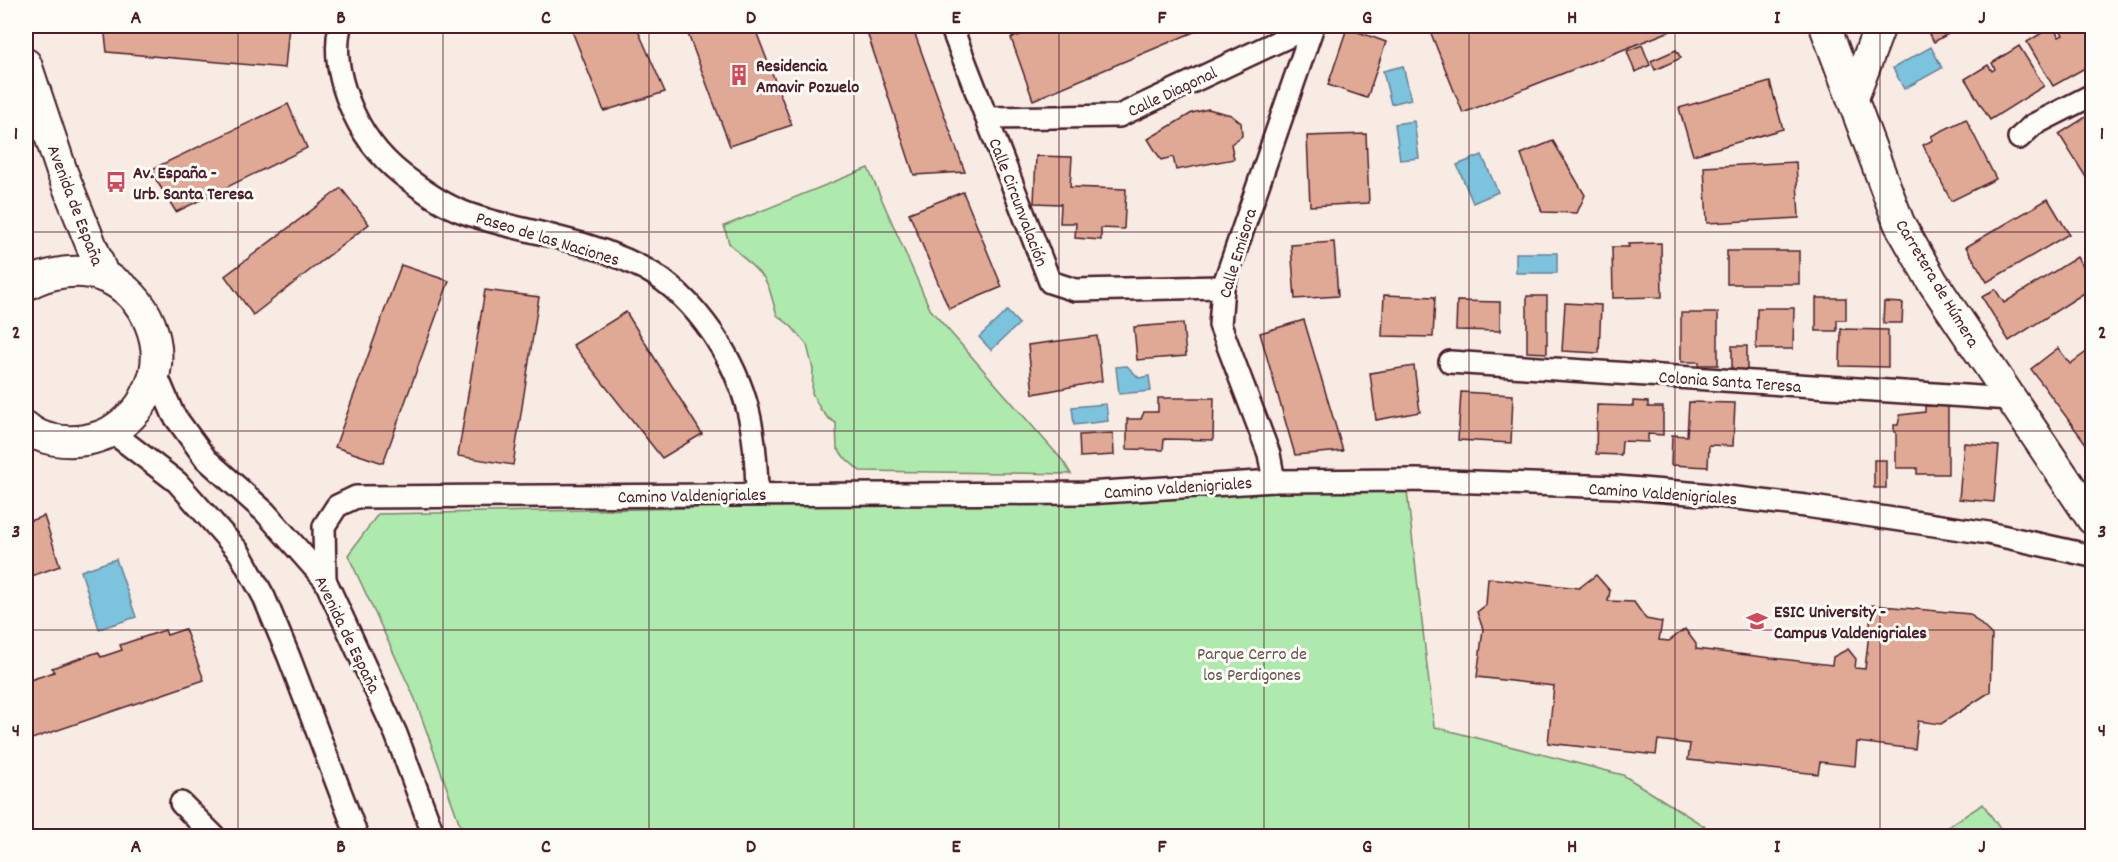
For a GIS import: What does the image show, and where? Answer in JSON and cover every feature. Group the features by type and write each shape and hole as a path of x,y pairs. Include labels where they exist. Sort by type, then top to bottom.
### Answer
{"street":[{"name":"Paseo de las Naciones","path":"340,26 337,64 346,97 357,122 372,145 390,166 436,199 463,212 604,251 646,270 679,292 702,318 724,350 744,392 752,421 756,452 757,494"},
{"name":"Calle Circunvalación","path":"951,26 1050,282 1075,290 1223,287"},
{"name":"Calle Diagonal","path":"987,118 1119,116 1312,26"},
{"name":"Calle Emisora","path":"1274,481 1269,454 1220,325 1223,287 1312,26"},
{"name":"Carretera de Húmera","path":"1825,26 1899,223 1932,281 2092,519"},
{"path":"1853,98 1880,26"},
{"name":"Avenida de España","path":"26,64 62,172 105,277"},
{"path":"2019,138 2033,125 2092,95"},
{"path":"26,285 39,277 72,271 105,277 129,293 148,316 157,345 156,374 140,408 112,432 71,442 51,439 27,430"},
{"name":"Colonia Santa Teresa","path":"1450,362 2010,399"},
{"name":"Avenida de España","path":"156,374 173,414 206,459 265,512 325,580 396,734 434,837"},
{"path":"112,432 177,482 238,552 264,597 357,837"},
{"name":"Camino Valdenigriales","path":"325,580 324,526 337,506 356,497 1087,493 1274,481 1417,480 1617,488 1701,494 1806,506 1988,533 2092,556"},
{"path":"181,803 214,837"}],"green space":[{"path":"868,168 930,309 1063,461 1071,474 860,471 837,448 836,423 821,410 812,393 813,369 807,345 791,326 777,315 764,278 729,243 724,226"},
{"name":"Parque Cerro de los Perdigones","path":"1294,487 1407,491 1434,727 1623,775 1720,836 464,836 415,699 348,555 378,514 1067,501"},
{"path":"1983,804 2005,836 1934,836"}],"water":[{"path":"1931,47 1942,68 1904,89 1893,68"},
{"path":"1403,66 1411,99 1391,104 1383,71"},
{"path":"1414,121 1419,158 1400,160 1395,124"},
{"path":"1482,155 1498,192 1473,203 1457,165"},
{"path":"1516,253 1557,253 1557,273 1516,273"},
{"path":"1007,311 1019,324 991,350 979,337"},
{"path":"1127,366 1139,378 1149,376 1151,391 1119,394 1116,367"},
{"path":"1106,404 1108,421 1074,425 1072,407"},
{"path":"116,559 136,617 99,629 81,571"}],"building":[{"path":"104,26 289,26 285,68 107,52"},
{"path":"570,26 636,26 665,92 604,111"},
{"name":"Residencia Amavir Pozuelo","path":"685,26 754,26 792,125 730,146"},
{"path":"865,26 912,26 965,172 914,175"},
{"path":"1048,26 1208,26 1033,100 1011,38"},
{"path":"1428,26 1683,26 1463,113"},
{"path":"1924,26 1962,26 1934,42"},
{"path":"2053,26 2059,37 2063,35 2058,26 2088,26 2092,32 2092,64 2053,86 2027,42"},
{"path":"1347,28 1386,42 1367,98 1328,85"},
{"path":"1642,45 1650,65 1635,72 1627,51"},
{"path":"2019,46 2044,86 1990,120 1965,79 1988,65 1992,71 1995,69 1992,63"},
{"path":"1676,50 1681,58 1655,70 1651,61"},
{"path":"1770,82 1783,129 1693,155 1679,108"},
{"path":"288,104 307,148 176,212 150,170"},
{"path":"1208,109 1231,115 1241,123 1242,136 1231,144 1234,159 1176,170 1173,157 1161,160 1148,139 1192,113"},
{"path":"2092,113 2092,187 2059,134"},
{"path":"1966,119 1996,179 1951,201 1923,145 1933,140 1931,136"},
{"path":"1366,134 1369,203 1310,206 1307,136"},
{"path":"1553,141 1585,195 1577,213 1542,212 1521,154"},
{"path":"1036,156 1072,157 1070,187 1126,189 1124,229 1101,228 1101,240 1075,238 1076,223 1060,223 1061,204 1034,203"},
{"path":"1796,162 1799,218 1707,223 1704,167"},
{"path":"341,188 369,224 253,315 225,276"},
{"path":"963,192 1002,287 949,309 909,213"},
{"path":"2048,199 2069,234 1987,282 1966,247"},
{"path":"1334,242 1338,296 1295,299 1291,245"},
{"path":"1661,243 1662,297 1613,298 1612,247"},
{"path":"1727,251 1799,251 1799,284 1727,284"},
{"path":"2077,257 2092,280 2092,288 2009,341 1982,297 1995,289 2004,303"},
{"path":"401,265 449,281 383,463 335,447"},
{"path":"485,290 539,297 513,465 458,456"},
{"path":"1384,295 1435,297 1433,337 1382,336"},
{"path":"1527,296 1547,296 1547,353 1527,352"},
{"path":"1816,298 1846,298 1846,320 1837,320 1837,331 1816,331"},
{"path":"1457,301 1500,302 1500,331 1456,330"},
{"path":"1884,302 1903,303 1902,323 1883,323"},
{"path":"1565,303 1601,305 1599,353 1562,351"},
{"path":"1757,308 1794,308 1793,349 1756,349"},
{"path":"626,312 702,434 662,458 573,345"},
{"path":"1681,313 1718,313 1718,365 1681,362"},
{"path":"1304,320 1343,451 1295,455 1260,333"},
{"path":"1183,323 1186,356 1137,360 1134,327"},
{"path":"1841,329 1888,330 1888,367 1840,366"},
{"path":"1097,336 1102,381 1033,394 1028,345"},
{"path":"1732,346 1747,346 1747,371 1732,370"},
{"path":"2058,348 2070,364 2092,348 2092,452 2031,369"},
{"path":"1414,366 1420,412 1376,420 1370,373"},
{"path":"1461,392 1513,395 1511,443 1458,440"},
{"path":"1158,398 1214,398 1213,440 1164,439 1163,450 1127,449 1127,419 1141,419 1144,412 1158,412"},
{"path":"1633,401 1648,402 1648,407 1663,407 1663,435 1648,434 1648,442 1622,441 1621,455 1596,454 1597,405 1633,406"},
{"path":"1689,402 1735,403 1733,446 1709,445 1708,467 1671,465 1672,435 1687,436"},
{"path":"1925,406 1948,406 1948,474 1917,474 1917,468 1896,468 1894,425 1898,425 1900,415 1925,412"},
{"path":"1113,433 1114,455 1080,457 1079,435"},
{"path":"1964,443 1999,446 1994,502 1959,499"},
{"path":"1874,460 1886,460 1886,488 1874,488"},
{"path":"44,516 60,566 26,578 26,522"},
{"path":"1596,575 1610,591 1608,601 1634,602 1646,619 1662,622 1659,640 1669,641 1685,629 1696,644 1696,649 1832,665 1833,657 1848,649 1856,659 1855,668 1865,669 1872,605 1970,614 1992,635 1990,692 1941,724 1918,721 1915,749 1857,742 1855,766 1820,762 1818,774 1688,760 1690,744 1658,740 1656,755 1548,743 1554,686 1477,677 1483,629 1477,612 1486,605 1488,578 1579,588"},
{"path":"185,629 204,680 26,741 26,677 28,676 30,680 54,672 52,668 98,652 101,657 122,650 120,645 165,630 167,635"}],"place":[{"name":"Residencia Amavir Pozuelo","path":"739,75"},
{"name":"Av. España - Urb. Santa Teresa","path":"116,182"},
{"name":"ESIC University - Campus Valdenigriales","path":"1757,621"}]}
